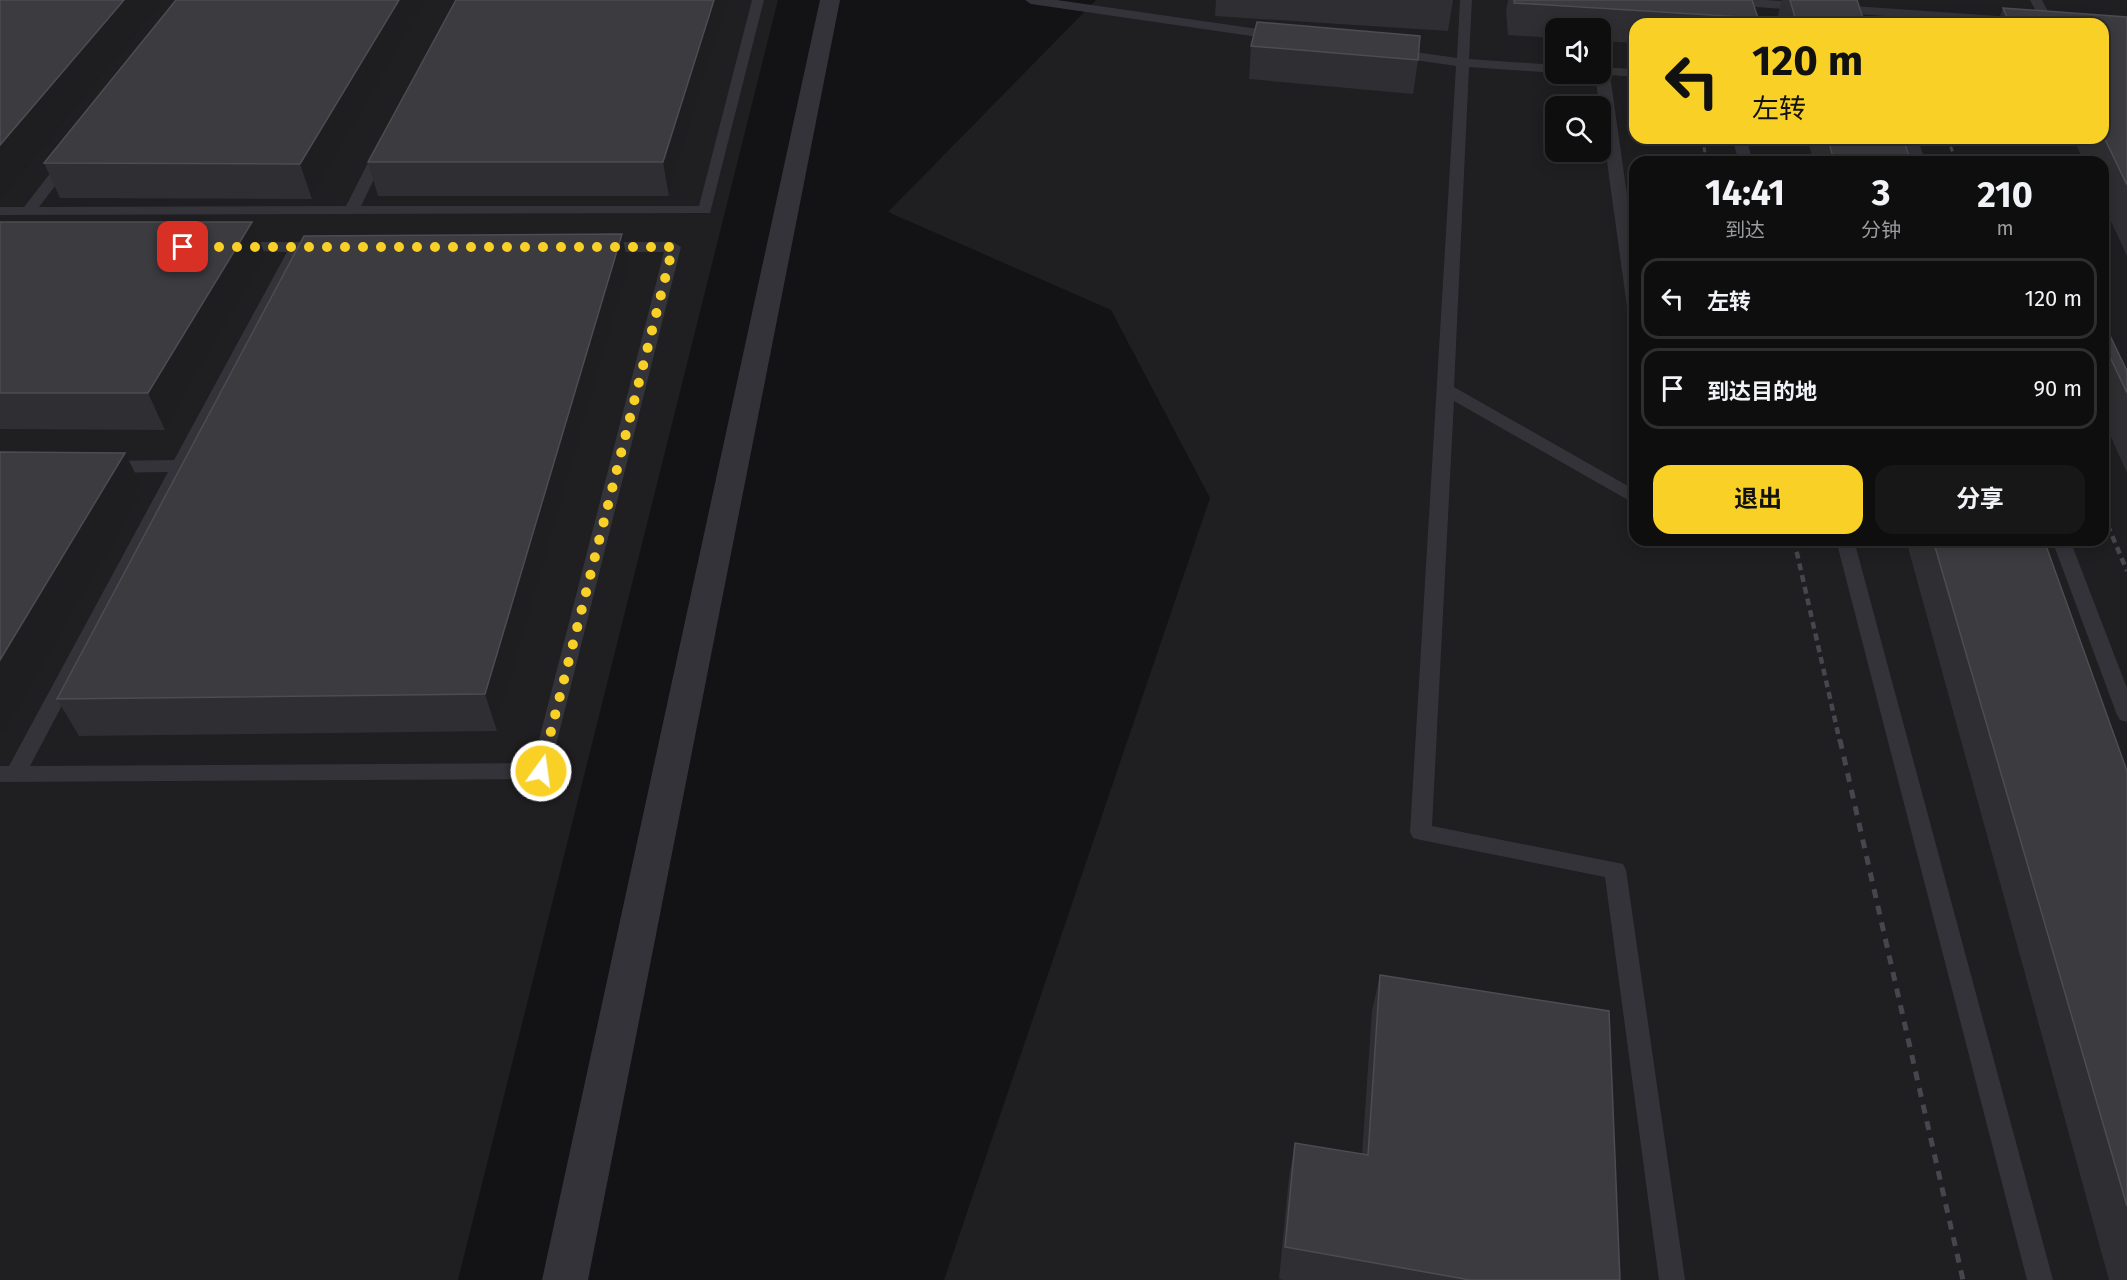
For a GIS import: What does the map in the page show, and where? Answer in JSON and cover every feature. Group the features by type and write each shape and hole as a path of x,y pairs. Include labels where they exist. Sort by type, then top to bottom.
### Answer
{"street":[{"path":"565,1280 830,0"}],"lane":[{"path":"0,211 705,210 758,0"},
{"path":"1031,0 1288,38"},
{"path":"1466,0 1421,832 1615,870 1672,1280"},
{"path":"1713,0 1970,18"},
{"path":"2036,0 2047,18"},
{"path":"1862,10 1865,18"},
{"path":"1381,51 1463,63 1545,68"},
{"path":"1611,72 1629,73"},
{"path":"1604,84 1629,264"},
{"path":"351,210 388,137"},
{"path":"28,211 78,147"},
{"path":"214,247 344,247"},
{"path":"297,247 179,466 8,774 541,771 673,247 579,247"},
{"path":"1446,389 1629,495"},
{"path":"84,467 179,466"},
{"path":"1847,546 2040,1280"},
{"path":"2063,546 2127,715"}],"shaded area":[{"path":"0,0 778,0 458,1280 0,1280"},
{"path":"1096,0 2127,0 2127,1280 944,1280 1210,498 1111,310 888,212"}],"building":[{"path":"0,0 124,0 0,145"},
{"path":"176,0 399,0 300,164 44,163"},
{"path":"456,0 714,0 663,162 368,162"},
{"path":"1514,0 1752,0 1758,18 1514,3"},
{"path":"1790,0 1857,0 1863,18 1795,18"},
{"path":"2003,8 2127,17 2127,185 2107,144 2109,18 2007,18"},
{"path":"1257,22 1420,36 1418,60 1251,46"},
{"path":"1830,144 1905,144 1909,156 1832,156"},
{"path":"0,222 252,222 148,393 0,393"},
{"path":"622,234 485,694 57,699 304,236"},
{"path":"2109,334 2127,371 2127,393 2109,355"},
{"path":"0,452 125,453 0,660"},
{"path":"1935,546 2046,546 2127,771 2127,1206"},
{"path":"1380,975 1609,1011 1620,1280 1470,1280 1285,1247 1295,1143 1368,1155"}],"railway":[{"path":"1703,144 1706,156"},
{"path":"1950,144 1954,156"},
{"path":"2109,528 2127,571"},
{"path":"1795,546 1840,742"},
{"path":"1840,740 1963,1280"}],"route":[{"path":"183,247 673,247 541,771"}]}
